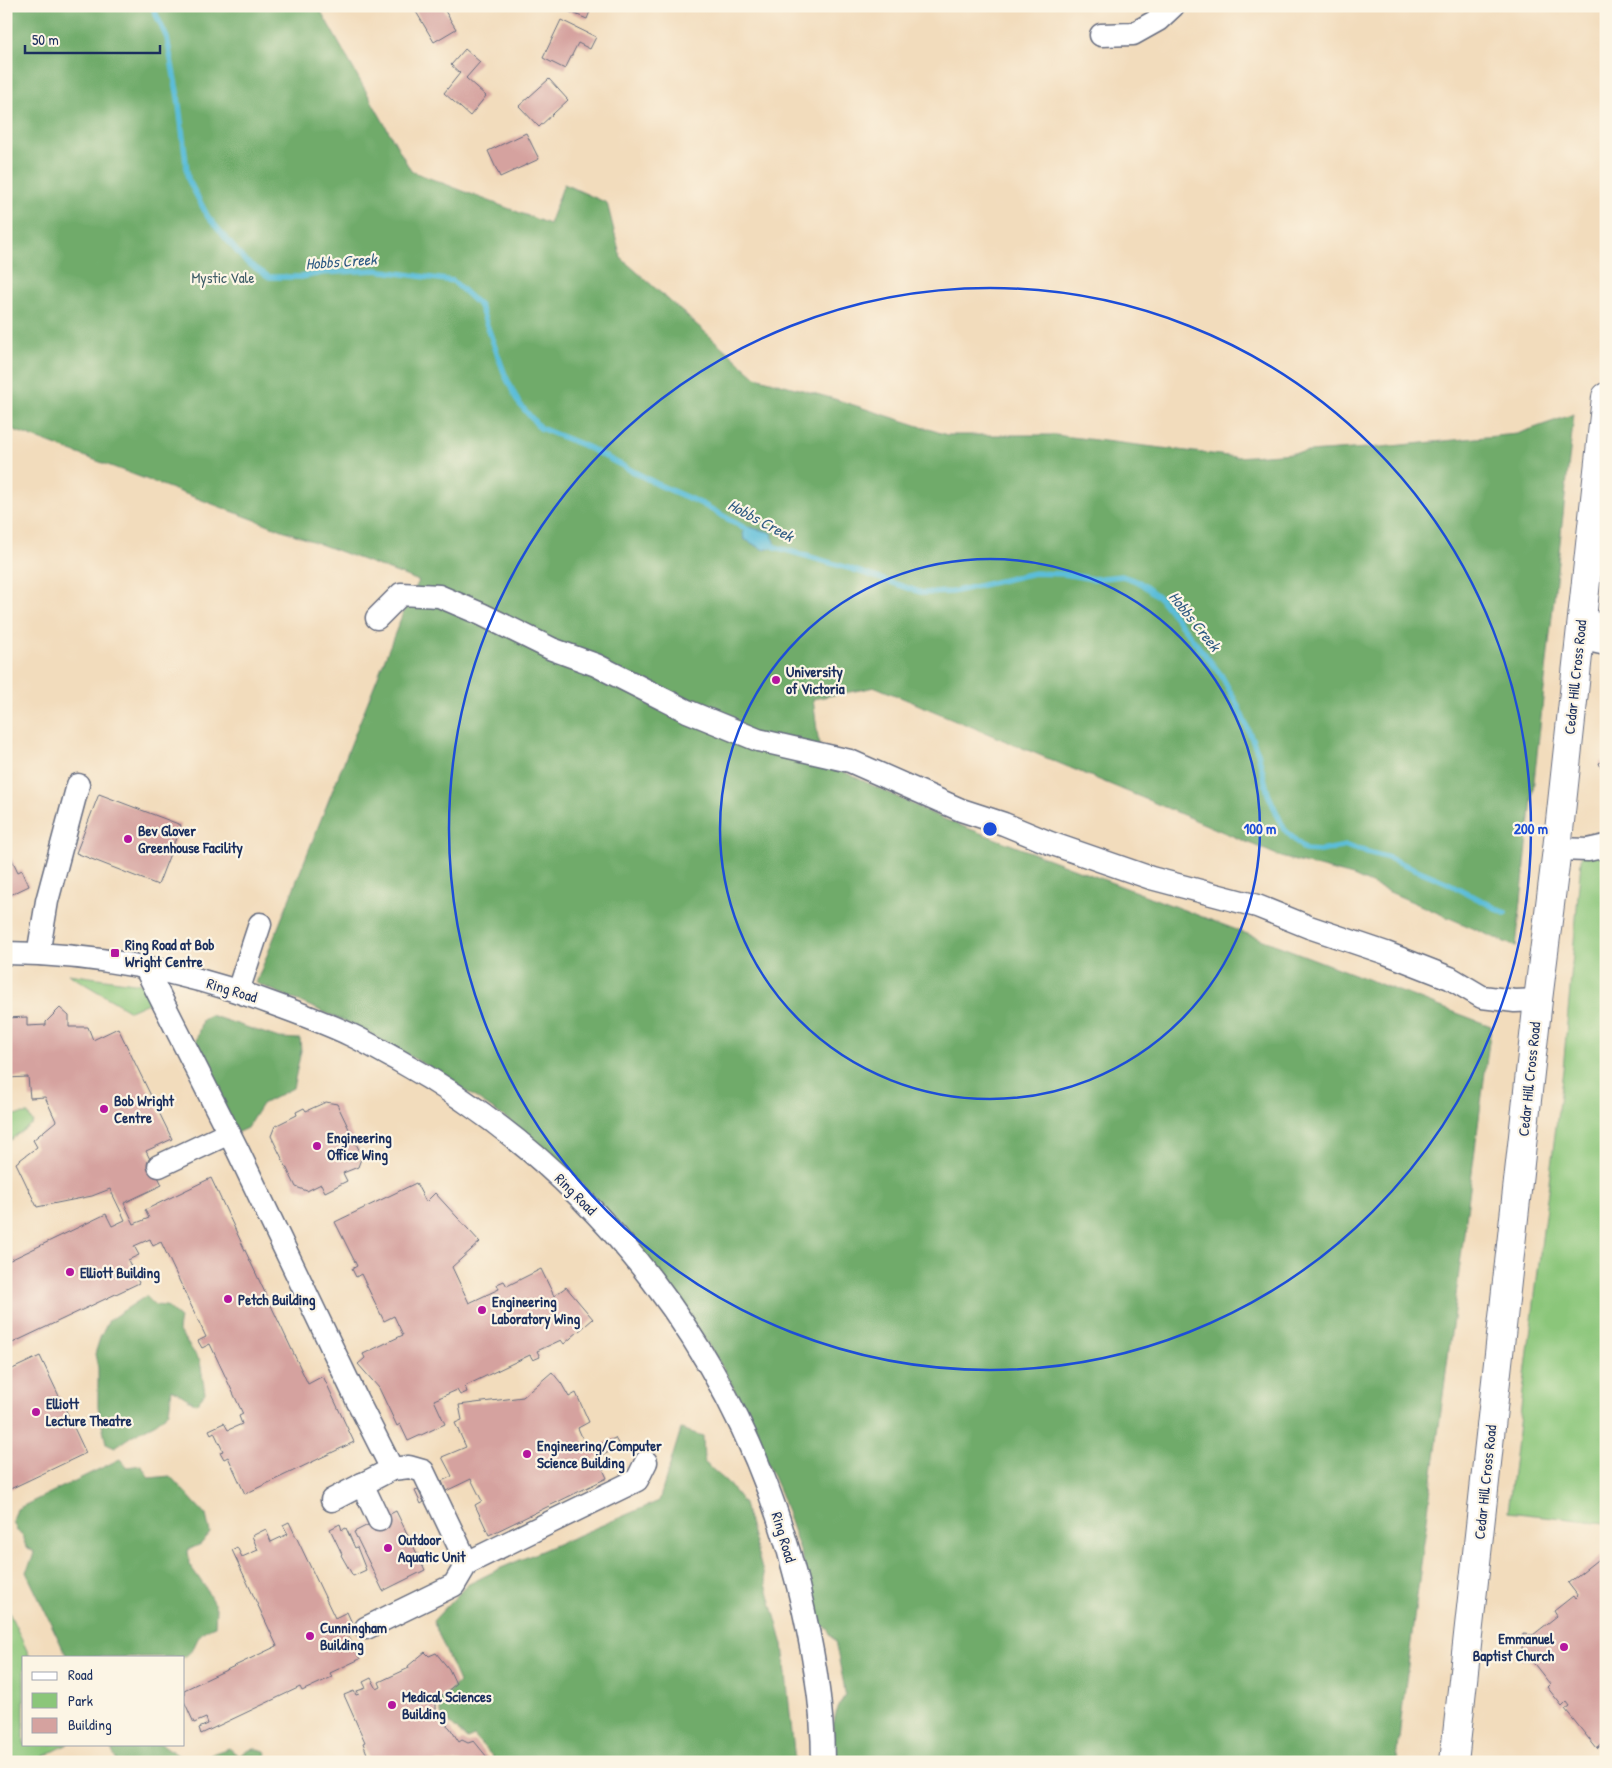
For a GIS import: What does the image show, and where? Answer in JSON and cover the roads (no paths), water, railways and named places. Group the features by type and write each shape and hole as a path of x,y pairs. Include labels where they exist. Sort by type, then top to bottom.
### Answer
{"main road":[{"name":"Cedar Hill Cross Road","path":"1454,1762 1538,1000 1557,849 1589,628 1606,397"}],"street":[{"path":"1101,35 1134,34 1158,20 1173,6"},
{"path":"377,618 402,594 439,596 481,614 552,649 596,665 687,711 758,740 850,761 961,810 1004,824 1050,843 1150,878 1257,906 1386,953 1450,978 1482,997 1515,1001 1538,1000"},
{"path":"1589,628 1606,644"},
{"path":"40,954 47,902 78,785"},
{"path":"1557,849 1588,850 1606,846"},
{"path":"238,991 260,924"},
{"name":"Ring Road","path":"6,953 40,954 145,967 238,991 316,1019 355,1036 429,1077 486,1116 536,1155 560,1177 589,1206 650,1276 682,1321 715,1374 746,1433 774,1504 791,1557 813,1652 821,1717 823,1762"},
{"path":"145,967 229,1133 392,1469"},
{"path":"159,1166 229,1133"},
{"path":"366,1628 454,1585 467,1563 637,1480 646,1462"},
{"path":"332,1500 392,1469 409,1467 423,1471 467,1563"},
{"path":"362,1484 378,1520"}],"water":[{"path":"749,527 772,533 775,547 764,550 744,539 743,533"}],"waterway":[{"name":"Hobbs Creek","path":"152,6 167,38 178,97 188,179 208,217 245,261 269,277 301,277 322,273 376,270 453,281 480,306 505,375 518,402 540,428 583,445 659,485 702,504 753,533"},
{"name":"Hobbs Creek","path":"769,543 775,547 848,568 923,593 952,592 1034,573 1064,574 1093,579 1122,576 1139,582 1160,598 1221,675 1237,704 1258,753 1268,794 1284,829 1305,850 1320,851 1346,846 1389,858 1448,883 1505,913"}],"place":[{"name":"University of Victoria","path":"776,680"},
{"name":"Bev Glover Greenhouse Facility","path":"128,839"},
{"name":"Ring Road at Bob Wright Centre","path":"115,953"},
{"name":"Bob Wright Centre","path":"104,1109"},
{"name":"Engineering Office Wing","path":"317,1146"},
{"name":"Elliott Building","path":"70,1272"},
{"name":"Petch Building","path":"228,1299"},
{"name":"Engineering Laboratory Wing","path":"482,1310"},
{"name":"Elliott Lecture Theatre","path":"36,1412"},
{"name":"Engineering/Computer Science Building","path":"527,1454"},
{"name":"Outdoor Aquatic Unit","path":"388,1548"},
{"name":"Cunningham Building","path":"310,1636"},
{"name":"Emmanuel Baptist Church","path":"1564,1647"},
{"name":"Medical Sciences Building","path":"392,1705"}],"park label":[{"name":"Mystic Vale","path":"223,277"}]}
